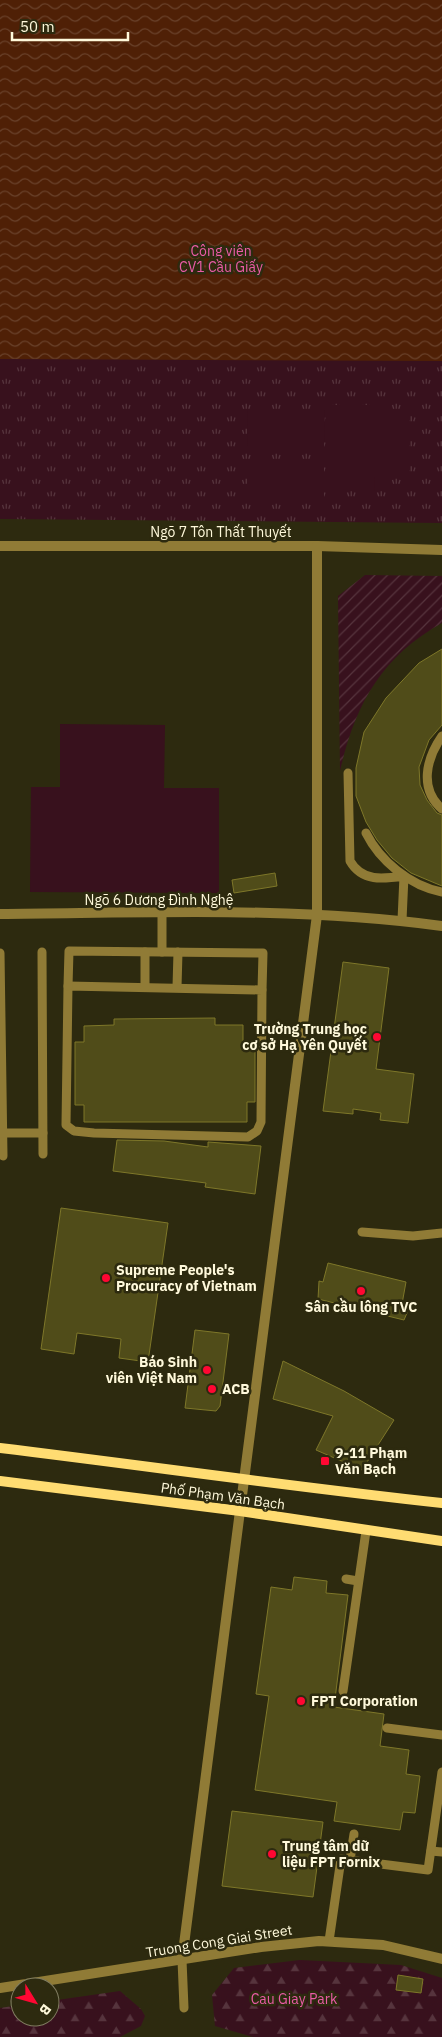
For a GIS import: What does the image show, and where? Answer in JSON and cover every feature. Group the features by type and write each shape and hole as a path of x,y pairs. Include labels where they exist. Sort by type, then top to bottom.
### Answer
{"main road":[{"name":"Phố Phạm Văn Bạch","path":"0,1448 442,1503"},
{"name":"Phố Phạm Văn Bạch","path":"0,1481 240,1511 442,1542"}],"street":[{"name":"Ngõ 7 Tôn Thất Thuyết","path":"0,546 317,546 442,550"},
{"path":"182,1960 317,915 317,546"},
{"name":"Ngõ 6 Dương Đình Nghệ","path":"0,914 162,913 317,915 402,920 442,926"},
{"name":"Truong Cong Giai Street","path":"0,1988 260,1947 329,1941 383,1945 442,1959"}],"lane":[{"path":"442,736 429,761 426,778 434,802 442,809"},
{"path":"348,773 348,853 355,869 364,877 404,876"},
{"path":"366,833 379,854 404,876 433,890 442,892"},
{"path":"402,920 404,876"},
{"path":"162,913 162,952"},
{"path":"69,951 162,952 263,953 261,1122 257,1131 248,1137 84,1133 74,1131 66,1125 69,951"},
{"path":"42,952 43,1154"},
{"path":"145,952 145,987"},
{"path":"177,987 178,952"},
{"path":"0,953 3,1156"},
{"path":"68,986 262,990"},
{"path":"2,1134 43,1133"},
{"path":"362,1232 414,1236 442,1233"},
{"path":"343,1691 366,1531"},
{"path":"346,1579 358,1581"},
{"path":"387,1728 442,1735"},
{"path":"329,1941 341,1859 428,1870 442,1772"},
{"path":"350,1860 354,1834"},
{"path":"431,1850 442,1852"},
{"path":"182,1960 184,2008"}],"green space":[{"name":"Công viên CV1 Cầu Giấy","path":"0,0 442,0 442,523 0,519"},
{"path":"330,405 375,405 375,413 409,413 409,477 375,477 374,491 330,491"},
{"path":"248,409 325,409 324,447 247,447"},
{"path":"247,460 324,460 324,498 247,498"},
{"path":"365,575 442,576 442,623 402,651 374,685 354,725 340,771 338,596"},
{"path":"60,724 165,725 164,788 219,788 219,893 30,892 31,787 60,787"},
{"name":"Cau Giay Park","path":"300,1960 401,1965 442,1978 442,2037 253,2037 215,2026 212,1995 234,1968"},
{"path":"120,1991 141,2009 145,2016 141,2026 120,2037 0,2037 0,2008 10,2006 10,2027 60,2027 60,2000"}],"water":[{"name":"Công viên CV1 Cầu Giấy","path":"0,0 442,0 442,361 0,359"}],"building":[{"path":"442,649 442,725 429,740 419,767 420,785 427,800 437,813 442,815 442,886 411,873 392,858 377,840 366,822 356,796 356,768 364,732 386,698 419,663"},
{"path":"275,873 277,886 234,893 232,880"},
{"path":"343,962 389,968 376,1069 414,1074 408,1123 380,1120 381,1113 353,1109 353,1114 323,1111"},
{"path":"215,1018 215,1025 243,1025 243,1042 255,1042 255,1102 247,1102 247,1122 84,1122 84,1105 75,1105 75,1042 84,1042 84,1026 114,1025 114,1019"},
{"path":"117,1140 164,1141 208,1147 208,1142 261,1146 255,1194 205,1187 206,1183 113,1171"},
{"name":"Supreme People's Procuracy of Vietnam","path":"61,1208 168,1223 148,1362 119,1358 121,1339 77,1333 74,1354 41,1349"},
{"name":"Sân cầu lông TVC","path":"328,1263 406,1282 402,1304 410,1306 404,1320 318,1299 319,1281 323,1282"},
{"name":"Báo Sinh viên Việt Nam","path":"195,1330 229,1334 220,1406 216,1411 185,1408"},
{"path":"283,1361 344,1391 394,1420 362,1470 316,1450 333,1416 273,1399"},
{"name":"FPT Corporation","path":"294,1577 327,1581 326,1593 348,1595 334,1707 384,1714 380,1746 409,1750 406,1774 420,1776 415,1813 403,1812 400,1830 334,1821 337,1802 255,1790 269,1696 256,1694 271,1587 292,1590"},
{"name":"Trung tâm dữ liệu FPT Fornix","path":"232,1811 323,1822 313,1897 222,1886"},
{"path":"398,1975 423,1979 421,1993 396,1990"}],"place":[{"name":"Trường Trung học cơ sở Hạ Yên Quyết","path":"377,1037"},
{"name":"Supreme People's Procuracy of Vietnam","path":"106,1278"},
{"name":"Sân cầu lông TVC","path":"361,1291"},
{"name":"Báo Sinh viên Việt Nam","path":"207,1370"},
{"name":"ACB","path":"212,1389"},
{"name":"9-11 Phạm Văn Bạch","path":"325,1461"},
{"name":"FPT Corporation","path":"301,1701"},
{"name":"Trung tâm dữ liệu FPT Fornix","path":"272,1854"}]}
